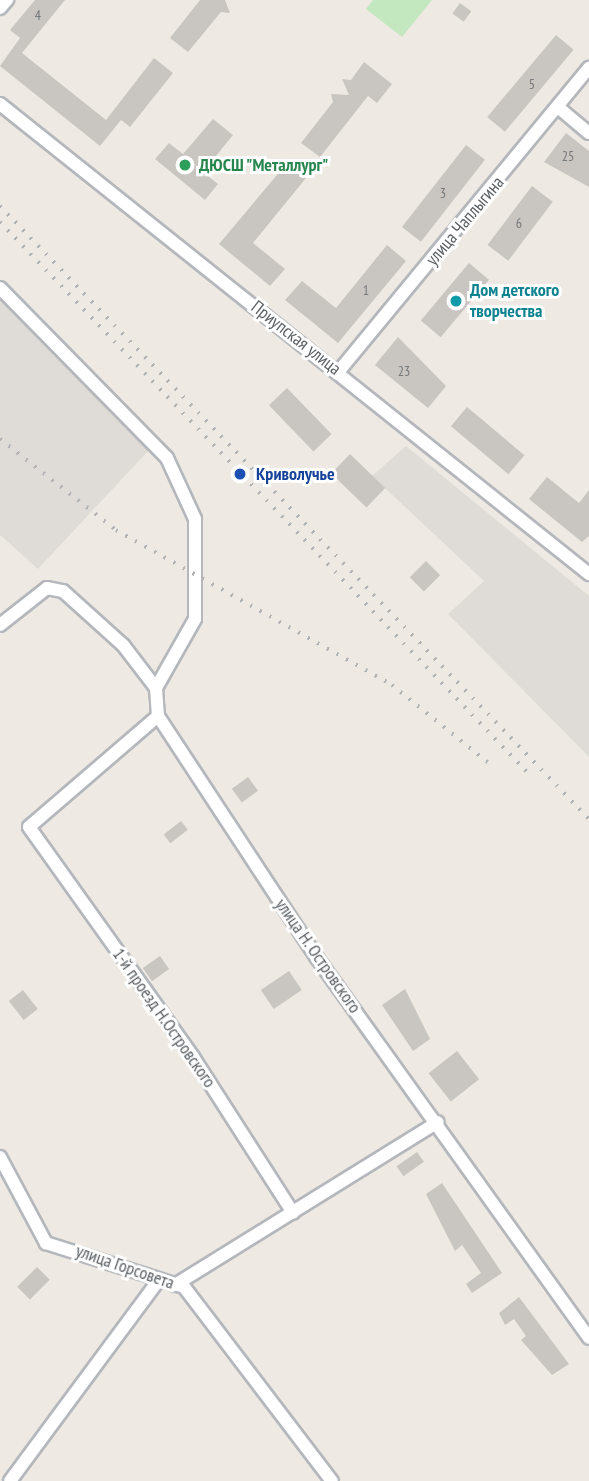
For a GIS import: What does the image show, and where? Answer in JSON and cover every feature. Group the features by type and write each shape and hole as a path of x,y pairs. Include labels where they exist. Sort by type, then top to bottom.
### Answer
{"street":[{"path":"0,8 7,0"},
{"name":"улица Чаплыгина","path":"339,372 559,108 589,68"},
{"name":"Приупская улица","path":"0,104 589,574"},
{"path":"559,108 589,133"},
{"path":"0,288 167,458 195,519 195,619 156,688 123,645 63,591 47,587 0,625"},
{"name":"улица Н. Островского","path":"156,688 158,716 317,958 438,1122 589,1338"},
{"name":"1-й проезд Н.Островского","path":"158,716 29,827 193,1057 293,1213"},
{"path":"175,1285 438,1122"},
{"name":"улица Горсовета","path":"0,1157 46,1243 117,1261 159,1280 184,1287 328,1480"},
{"path":"10,1481 159,1280"}],"shaded area":[{"path":"0,300 150,449 38,569 0,535"},
{"path":"406,446 589,596 589,757 448,614 484,581 372,476"}],"green space":[{"path":"373,0 432,0 402,37 366,9"}],"building":[{"path":"35,0 65,0 22,53 106,120 154,58 173,73 130,127 121,120 100,146 0,66 20,38 10,30"},
{"path":"200,0 225,0 230,13 221,12 188,52 170,38"},
{"path":"460,3 471,11 464,22 452,14"},
{"path":"556,35 574,50 505,132 487,117"},
{"path":"364,62 392,84 377,103 368,96 320,157 301,143 333,102 331,94 349,95 342,79 351,80"},
{"name":"ДЮСШ \"Металлург\"","path":"213,119 233,135 203,172 218,184 205,200 155,159 169,143 183,154"},
{"path":"566,133 589,151 589,187 544,162"},
{"path":"466,145 485,160 421,242 402,227"},
{"path":"287,163 306,178 253,243 285,269 270,286 219,244"},
{"path":"532,186 553,202 508,261 487,245"},
{"path":"387,245 406,261 338,343 285,300 302,281 336,308"},
{"name":"Дом детского творчества","path":"469,263 489,280 441,337 421,320"},
{"path":"398,337 446,386 428,408 375,365"},
{"name":"Криволучье","path":"287,388 331,434 313,451 269,405"},
{"path":"467,407 524,455 508,474 451,426"},
{"path":"350,454 385,488 366,507 331,473"},
{"path":"547,477 579,503 589,490 589,536 582,542 529,499"},
{"path":"426,561 440,575 424,591 410,577"},
{"path":"248,777 258,791 242,803 232,789"},
{"path":"181,821 188,830 170,843 164,835"},
{"path":"160,956 169,969 152,981 143,968"},
{"path":"289,971 302,990 274,1009 261,990"},
{"path":"405,989 430,1039 413,1051 382,1005"},
{"path":"23,990 38,1009 24,1020 9,1001"},
{"path":"457,1051 479,1079 451,1102 429,1073"},
{"path":"417,1152 424,1162 403,1176 397,1166"},
{"path":"442,1183 502,1273 472,1293 466,1284 481,1273 462,1245 455,1251 426,1194"},
{"path":"37,1267 50,1280 30,1300 17,1287"},
{"path":"519,1297 569,1364 552,1375 521,1340 526,1336 514,1319 505,1325 499,1313"}],"railway":[{"path":"0,206 589,819"},
{"path":"0,222 530,775"},
{"path":"0,439 116,530 392,685 490,764"}],"place":[{"name":"ДЮСШ \"Металлург\"","path":"185,165"},
{"name":"Дом детского творчества","path":"456,301"},
{"name":"Криволучье","path":"240,474"}]}
